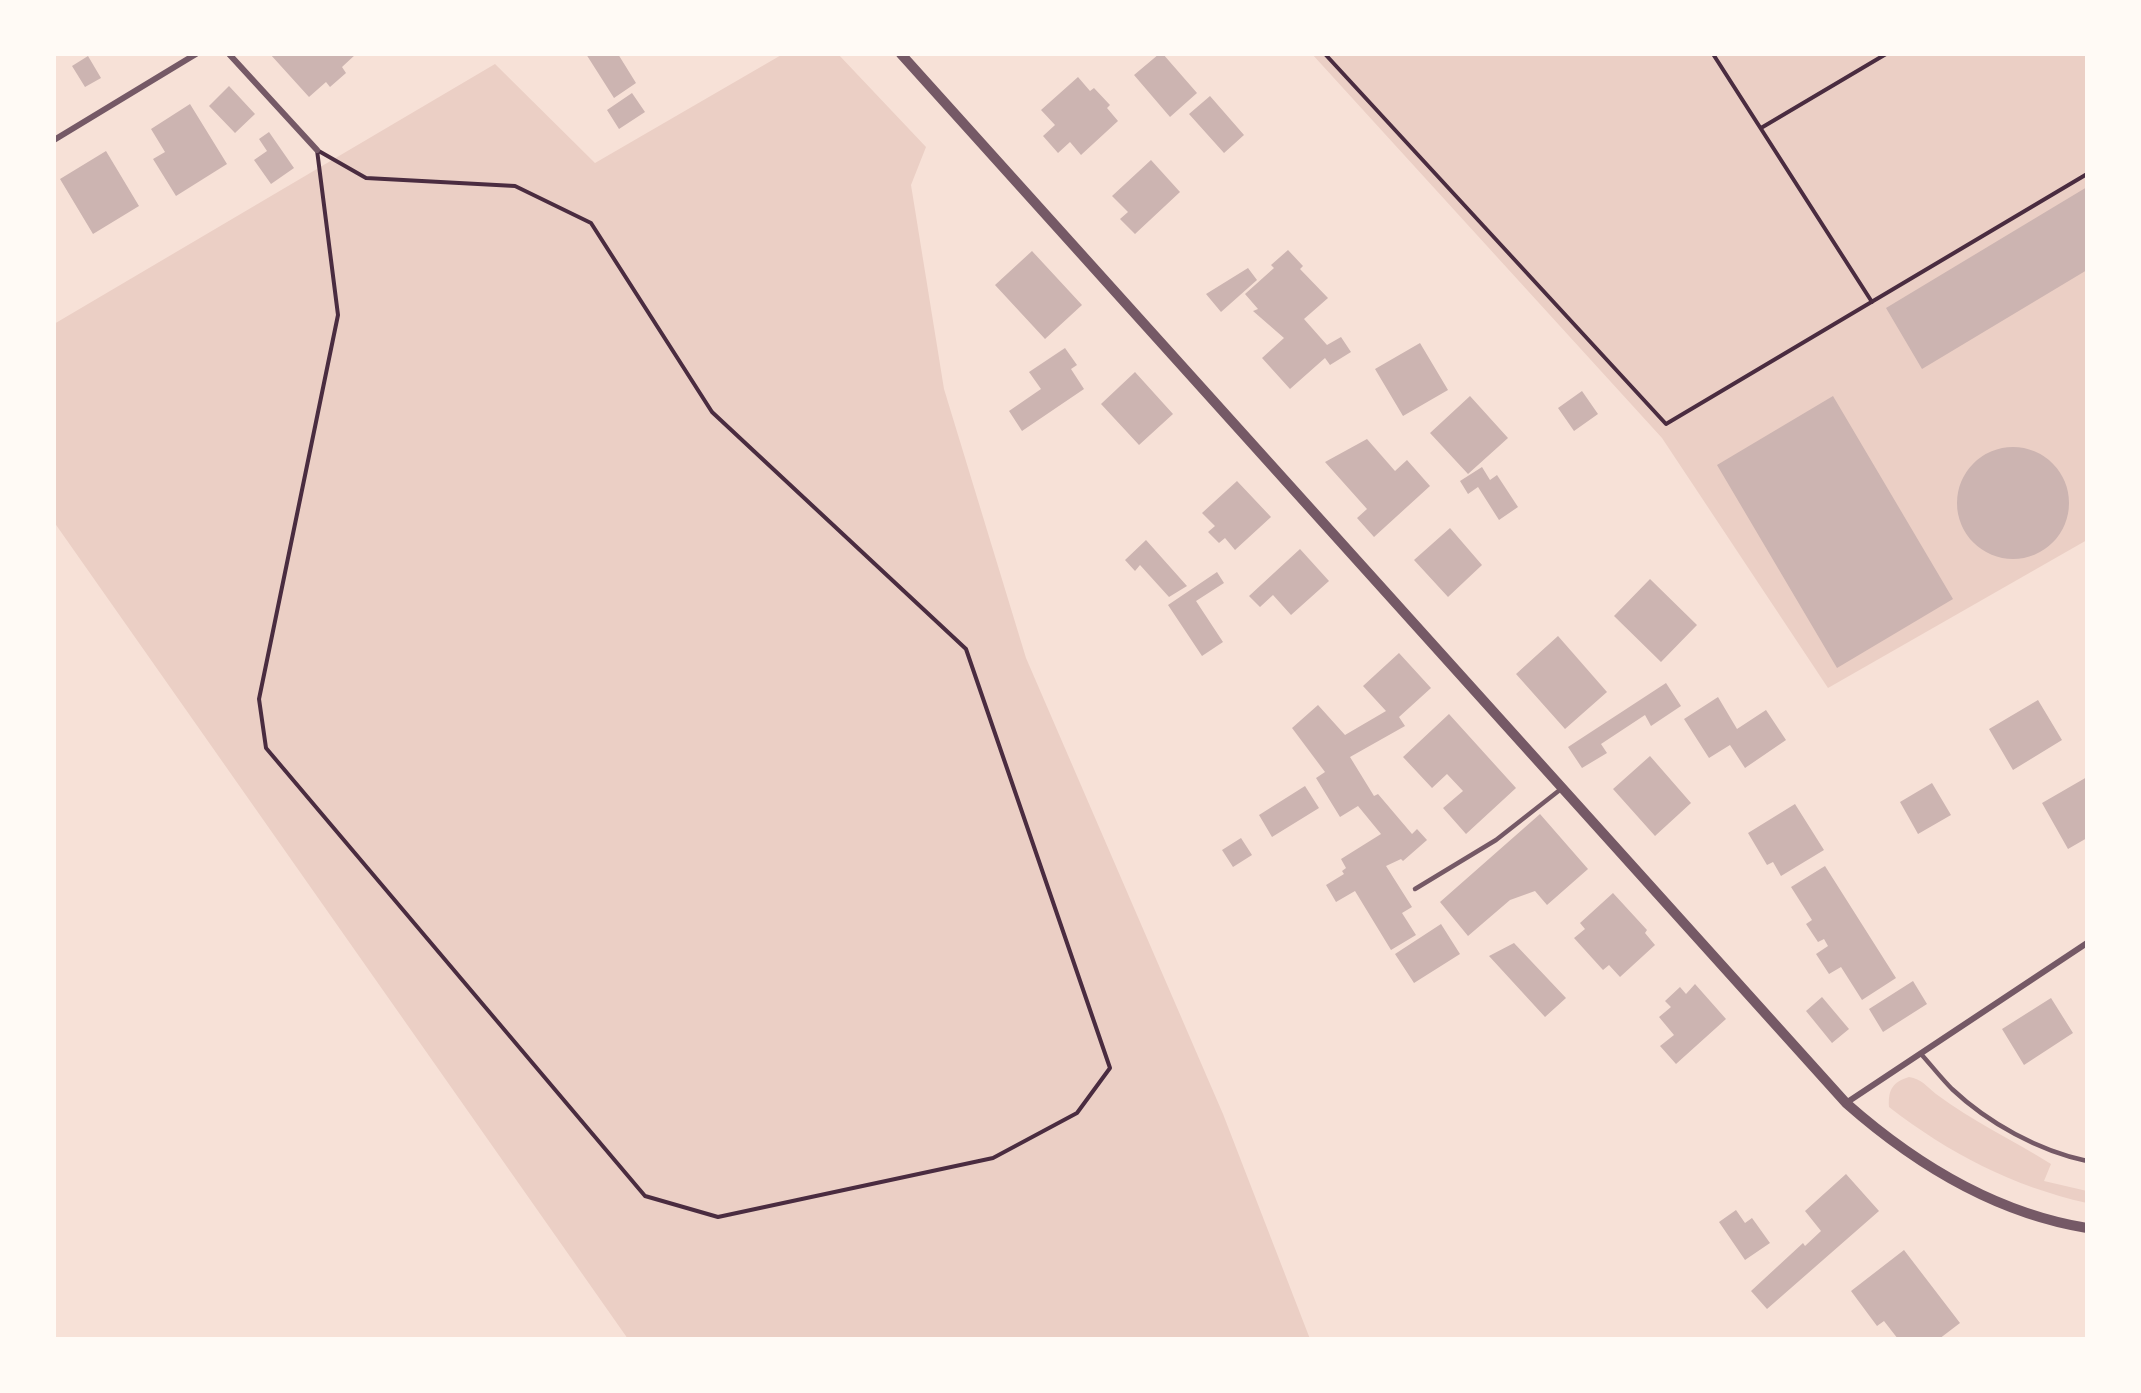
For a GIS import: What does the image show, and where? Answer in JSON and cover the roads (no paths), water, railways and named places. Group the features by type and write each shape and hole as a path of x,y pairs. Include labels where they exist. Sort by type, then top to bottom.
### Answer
{"street":[{"path":"54,140 196,54"},
{"path":"229,54 317,150"},
{"path":"901,54 1846,1103 1885,1137 1917,1160 1976,1193 2026,1212 2087,1228"},
{"path":"1846,1103 2087,943"}],"lane":[{"path":"1415,889 1496,840 1563,787"},
{"path":"1921,1054 1952,1089 1992,1121 2048,1150 2087,1161"}]}
